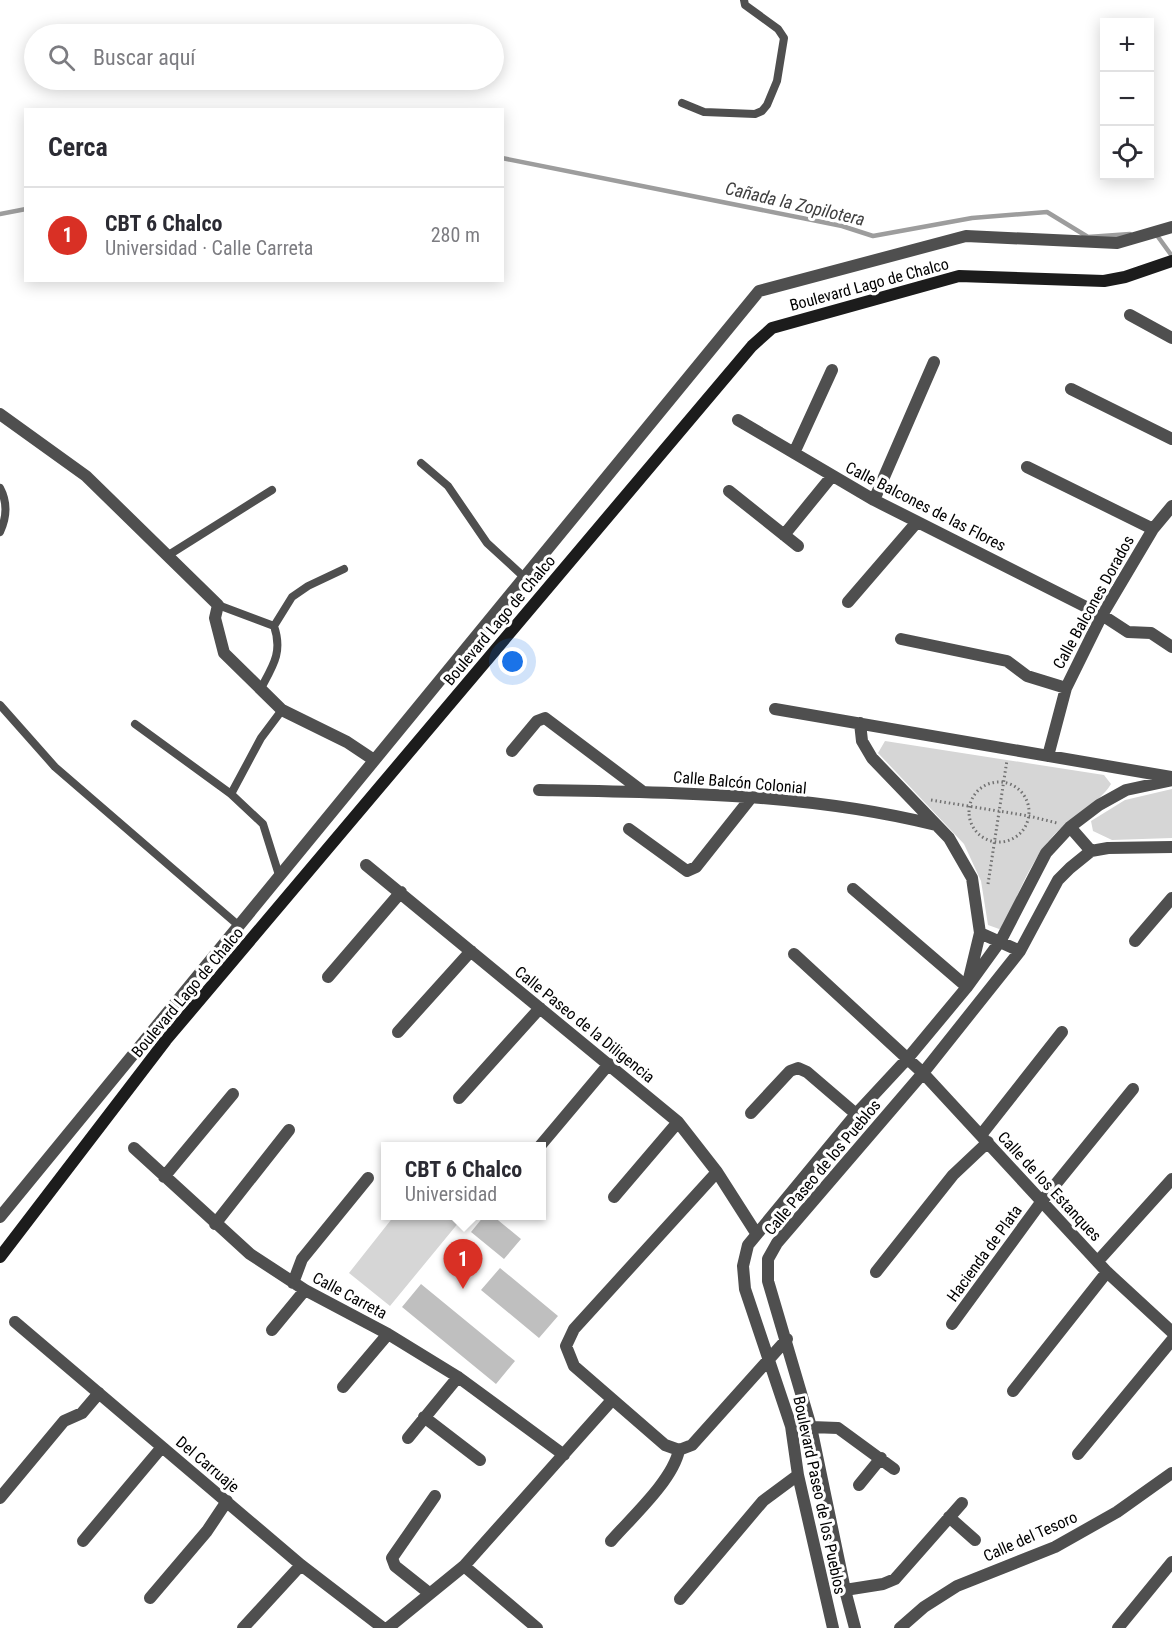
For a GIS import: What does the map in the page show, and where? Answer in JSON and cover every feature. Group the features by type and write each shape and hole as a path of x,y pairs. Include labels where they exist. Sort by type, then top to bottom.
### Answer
{"main road":[{"name":"Boulevard Lago de Chalco","path":"0,1257 166,1040 752,346 772,328 958,276 1104,280 1125,277 1172,261"}],"street":[{"path":"0,1217 759,291 966,236 1117,243 1172,227"},
{"path":"1130,315 1172,338"},
{"path":"874,500 934,362"},
{"path":"794,453 832,370"},
{"path":"1071,389 1172,439"},
{"path":"0,414 86,476 218,605 215,618 224,653 282,710 347,742 374,760"},
{"name":"Calle Balcones de las Flores","path":"738,420 874,500 1102,615 1128,632 1151,633 1172,647"},
{"path":"1027,467 1153,529"},
{"path":"784,535 832,476"},
{"path":"729,491 798,546"},
{"name":"Calle Balcones Dorados","path":"1048,756 1066,688 1102,615 1153,529 1172,506"},
{"path":"848,602 917,522"},
{"path":"901,639 1007,661 1027,676 1066,688"},
{"path":"775,709 1172,779"},
{"path":"512,752 537,721 545,718 642,791"},
{"path":"853,889 967,987 980,933 972,878 949,838 873,758 862,741 860,723"},
{"name":"Calle Paseo de los Pueblos","path":"756,1233 967,987 1001,940 1046,853 1070,827 1099,805 1126,790 1172,779"},
{"name":"Calle Balcón Colonial","path":"539,790 642,791 750,799 879,811 936,825"},
{"path":"629,830 687,871 696,867 750,799"},
{"path":"1070,827 1091,851 1108,848 1172,847"},
{"name":"Calle Paseo de los Pueblos","path":"855,1628 844,1590 811,1427 787,1339 768,1281 768,1259 777,1243 923,1073 1020,951 1058,880 1091,851"},
{"name":"Calle Paseo de la Diligencia","path":"366,865 678,1122 717,1172 756,1233"},
{"path":"328,977 401,892"},
{"path":"1135,941 1172,898"},
{"path":"980,933 1001,940 1020,951"},
{"path":"398,1032 471,951"},
{"name":"Calle de los Estanques","path":"794,954 908,1058 1107,1272 1170,1326"},
{"path":"459,1098 540,1008"},
{"path":"876,1272 984,1139 1062,1032"},
{"path":"543,1142 609,1064"},
{"path":"751,1113 790,1071 798,1068 807,1071 856,1114"},
{"name":"Hacienda de Plata","path":"952,1324 1042,1201 1132,1089"},
{"path":"164,1177 233,1094"},
{"path":"614,1197 678,1122"},
{"path":"215,1224 289,1130"},
{"name":"Calle Carreta","path":"134,1148 250,1254 293,1283 388,1334 458,1377 564,1455"},
{"path":"717,1172 574,1329 566,1346 574,1366 665,1445 679,1450 692,1445 787,1339"},
{"path":"293,1283 302,1258 368,1178"},
{"path":"1098,1262 1172,1179"},
{"name":"Boulevard Paseo de los Pueblos","path":"756,1233 748,1245 743,1266 745,1289 791,1426 798,1475 833,1628"},
{"path":"1013,1390 1107,1272"},
{"path":"272,1330 305,1290"},
{"name":"Del Carruaje","path":"15,1322 301,1565 382,1628"},
{"path":"343,1387 388,1334"},
{"path":"1078,1454 1172,1340"},
{"path":"408,1438 458,1377"},
{"path":"0,1498 64,1422 82,1413 99,1393"},
{"path":"388,1628 464,1566 612,1400"},
{"path":"424,1417 480,1460"},
{"path":"811,1427 838,1428 894,1469"},
{"path":"83,1541 162,1447"},
{"path":"612,1541 668,1478 676,1463 679,1450"},
{"path":"860,1485 881,1458"},
{"name":"Calle del Tesoro","path":"900,1628 924,1607 957,1586 1055,1547 1117,1512 1172,1473"},
{"path":"680,1599 763,1501 798,1475"},
{"path":"429,1593 395,1566 392,1558 435,1496"},
{"path":"150,1598 207,1531 227,1501"},
{"path":"844,1590 883,1584 895,1579 962,1503"},
{"path":"949,1517 975,1540"},
{"path":"1118,1628 1172,1562"},
{"path":"243,1628 301,1565"},
{"path":"464,1566 537,1628"}],"lane":[{"path":"682,103 704,112 754,114 767,105 777,81 784,38 778,29 745,5 744,0"},
{"path":"421,463 448,486 487,543 524,577"},
{"path":"0,489 5,497 7,514 0,532"},
{"path":"166,556 272,490"},
{"path":"274,626 292,597 308,586 344,569"},
{"path":"218,605 274,626 279,640 278,659 261,688"},
{"path":"0,705 55,767 238,925"},
{"path":"231,794 261,738 282,710"},
{"path":"135,724 231,794 264,824 279,875"}],"path":[{"path":"987,887 1008,749"},
{"path":"992,782 1004,782 1020,790 1026,798 1029,816 1019,835 1011,840 994,841 983,837 976,830 971,822 970,806 975,794 982,786 992,782"},
{"path":"909,797 1029,816 1070,827"}],"shaded area":[{"path":"885,741 1104,775 1111,784 1099,798 1060,829 1045,846 1024,881 1002,930 988,925 981,881 964,844 878,753"},
{"path":"1172,789 1172,838 1112,840 1093,831 1091,821 1125,800"},
{"path":"391,1220 461,1220 390,1306 349,1273"}],"building":[{"path":"481,1220 498,1220 521,1239 504,1259 471,1232"},
{"path":"500,1268 558,1316 539,1338 481,1290"},
{"path":"421,1284 515,1361 496,1384 402,1307"}],"waterway":[{"name":"Cañada la Zopilotera","path":"504,158 842,226 873,236 972,218 1047,212 1088,237 1130,234"},
{"name":"Cañada la Zopilotera","path":"0,214 24,209"},
{"name":"Cañada la Zopilotera","path":"1156,234 1172,256"}],"place":[{"name":"CBT 6 Chalco","path":"463,1289"}]}
